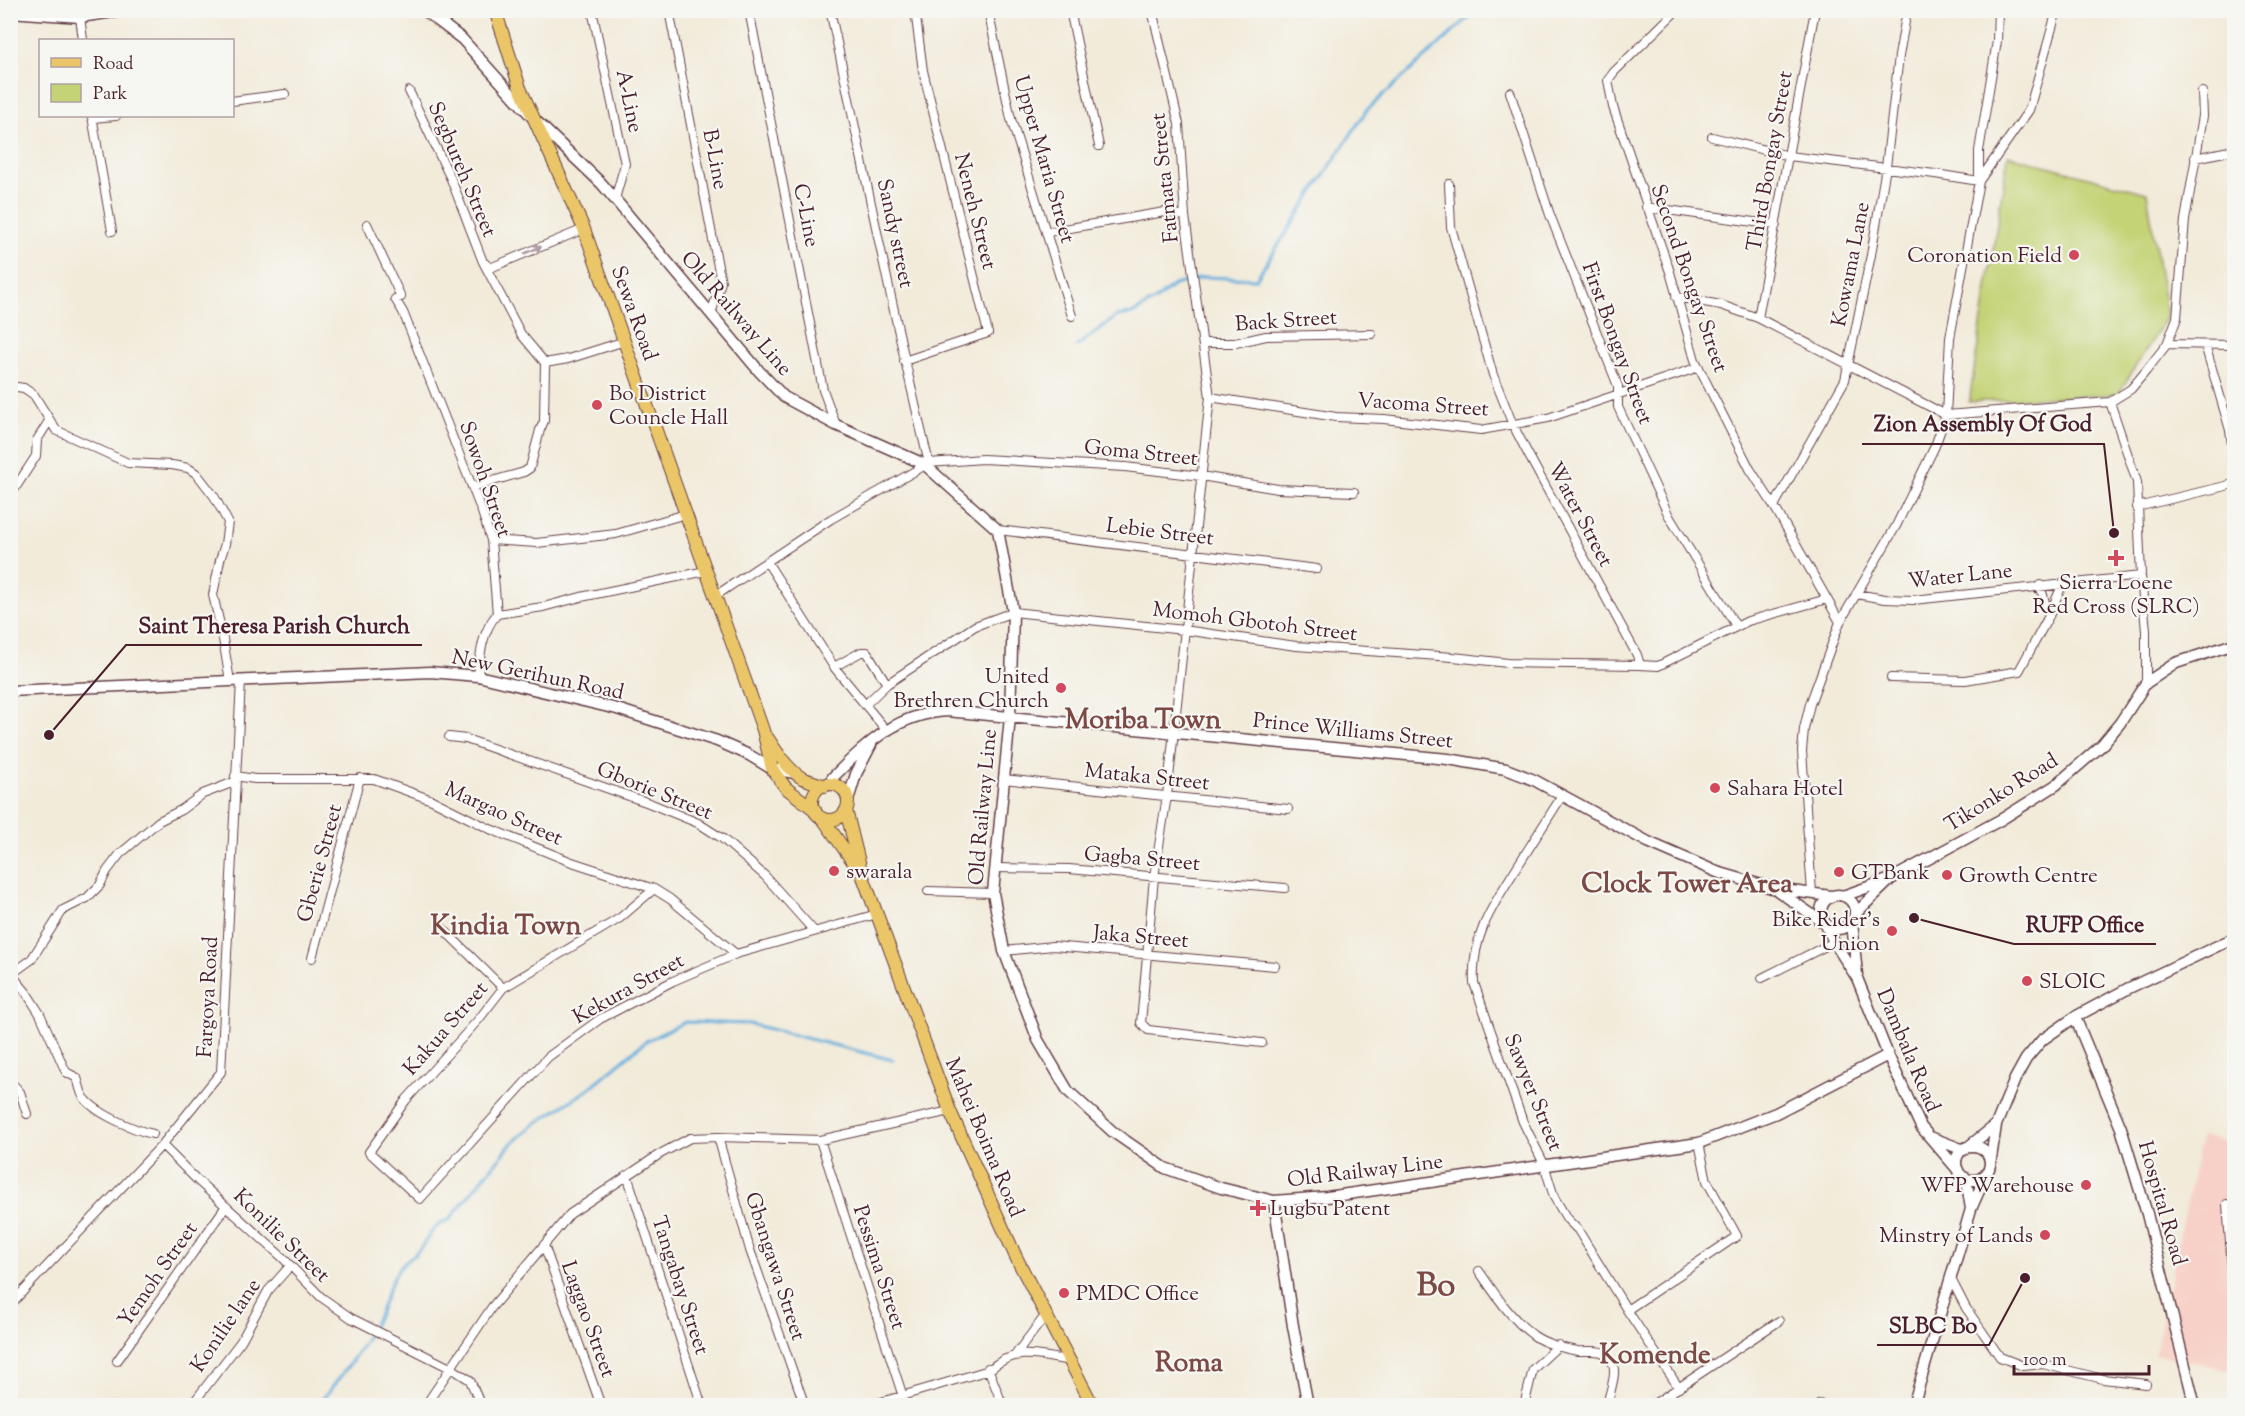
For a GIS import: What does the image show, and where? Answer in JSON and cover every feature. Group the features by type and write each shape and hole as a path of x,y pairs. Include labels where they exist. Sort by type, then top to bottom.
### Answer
{"main road":[{"name":"Sewa Road","path":"495,10 533,118 585,229 765,734"},
{"path":"765,734 772,769 786,788 819,814 835,819 842,816 847,805"},
{"path":"765,734 780,757 795,773 807,780 840,788 847,805 862,874"},
{"path":"826,785 819,788 813,801 819,814 862,874"},
{"name":"Mahei Boima Road","path":"862,874 950,1111 1016,1257 1093,1406"}],"street":[{"path":"10,12 80,17 127,10"},
{"name":"Old Railway Line","path":"424,10 462,39 533,118 615,199 759,371 784,397 836,425 926,463 998,530 1013,612 1010,717 993,893 1004,951 1038,1040 1068,1091 1105,1125 1165,1168 1221,1188 1274,1201 1327,1197 1699,1143 1776,1113 1888,1055"},
{"name":"A-Line","path":"592,10 625,164 615,199"},
{"name":"B-Line","path":"669,10 721,282 711,314"},
{"name":"C-Line","path":"749,10 823,390 836,425"},
{"name":"Sandy street","path":"830,10 926,463"},
{"name":"Neneh Street","path":"904,361 988,333 923,71 915,10"},
{"name":"Upper Maria Street","path":"988,10 1011,119 1072,316"},
{"path":"1070,10 1099,146"},
{"name":"Fatmata Street","path":"1152,10 1179,124 1185,216 1210,397 1167,796 1154,877 1141,1023 1148,1030 1262,1042"},
{"name":"Third Bongay Street","path":"1758,318 1815,10"},
{"name":"Kowama Lane","path":"1774,506 1845,380 1871,255 1886,167 1899,56 1907,10"},
{"path":"1812,893 1802,751 1804,729 1810,704 1840,622 1896,526 1935,446 1946,415 1950,338 1979,182 1979,151 1997,41 1998,10"},
{"path":"1979,182 2029,110 2057,10"},
{"name":"Second Bongay Street","path":"1673,12 1608,80 1613,107 1699,367 1749,470 1774,506 1840,622"},
{"path":"80,17 83,39"},
{"name":"Segbureh Street","path":"409,91 419,107 452,179 483,262 521,334 544,363"},
{"name":"First Bongay Street","path":"1510,92 1550,215 1618,386 1618,407 1669,516 1736,626"},
{"path":"1676,297 1720,305 1758,318 1946,415 2110,402 2131,389 2167,344 2178,318 2185,220 2203,116 2202,92"},
{"path":"234,100 285,94"},
{"path":"92,117 112,231"},
{"path":"1712,137 1789,156 1886,167 1979,182"},
{"path":"2195,158 2235,150"},
{"name":"Water Street","path":"1449,184 1450,227 1493,375 1514,425 1637,655 1640,665"},
{"path":"1646,207 1776,225"},
{"path":"1046,232 1165,212 1185,216"},
{"name":"Sowoh Street","path":"368,224 401,297 395,299 403,312 491,540 497,614"},
{"path":"483,262 489,268 585,229"},
{"name":"Back Street","path":"1203,343 1234,343 1266,336 1372,334"},
{"path":"472,488 524,472 530,468 544,421 544,363 568,359 625,341"},
{"path":"2167,344 2235,345"},
{"path":"2205,345 2230,430 2235,459"},
{"name":"Vacoma Street","path":"1210,397 1336,417 1481,430 1548,418 1699,367"},
{"path":"10,386 24,388 34,395 50,421 37,440 36,456 10,496"},
{"path":"2110,402 2137,482 2140,576 2146,631 2146,683"},
{"name":"Fargoya Road","path":"10,1305 162,1145 221,1072 231,897 235,681 213,595 228,522 214,496 197,474 188,468 128,463 56,430 50,421"},
{"name":"Goma Street","path":"926,463 983,459 1125,467 1201,476 1278,489 1354,492"},
{"path":"715,596 831,519 926,463"},
{"path":"2137,507 2235,484"},
{"path":"491,540 537,543 616,534 686,514"},
{"name":"Lebie Street","path":"998,530 1317,569"},
{"path":"767,561 834,667 886,730"},
{"path":"478,676 481,647 497,614 543,607 706,571"},
{"name":"Water Lane","path":"1856,594 1885,599 1913,600 2140,576"},
{"path":"1891,678 1965,680 2019,671 2049,616 2063,583"},
{"path":"2040,585 2049,616"},
{"path":"1640,665 1658,666 1736,626 1827,598"},
{"path":"1840,605 1851,602"},
{"name":"Momoh Gbotoh Street","path":"865,705 887,684 975,626 1013,612 1184,630 1296,646 1508,663 1640,665"},
{"name":"Tikonko Road","path":"1891,879 2002,819 2056,785 2101,746 2120,723 2146,683 2176,663 2235,644"},
{"path":"834,667 865,651 887,684"},
{"name":"New Gerihun Road","path":"10,691 430,672 478,676 617,709 717,741 749,755 772,769 795,773"},
{"name":"Prince Williams Street","path":"826,785 886,730 901,722 933,712 948,711 1465,761 1506,769 1534,780 1648,842 1717,872 1775,890"},
{"name":"Gborie Street","path":"449,737 466,739 650,803 698,823 723,839 765,876 814,931"},
{"name":"Prince Williams Street","path":"847,805 856,774 873,742"},
{"name":"Gberie Street","path":"312,958 360,778"},
{"path":"153,1134 143,1132 110,1117 84,1096 77,1078 66,1072 40,1014 11,974 31,960 63,910 87,898 100,885 107,871 128,848 159,820 234,779"},
{"name":"Margao Street","path":"234,779 374,779 432,800 473,821 550,853 654,890 670,899 736,954"},
{"name":"Mataka Street","path":"1003,779 1288,810"},
{"name":"Sawyer Street","path":"1562,796 1486,916 1477,941 1473,969 1474,983 1523,1122 1544,1164 1554,1197 1567,1219 1578,1230 1627,1310 1679,1388"},
{"name":"Gagba Street","path":"995,868 1069,869 1285,888"},
{"path":"1775,890 1843,896 1891,879"},
{"path":"1775,890 1825,924 1839,929 1848,926 1891,879"},
{"name":"Kakua Street","path":"420,1198 369,1152 406,1100 479,1019 503,988 611,924 654,890"},
{"path":"928,891 993,893"},
{"path":"1825,924 1820,909 1824,901 1831,896"},
{"path":"1843,896 1851,902 1853,918"},
{"name":"Kekura Street","path":"420,1198 548,1057 600,1020 674,981 736,954 877,914"},
{"name":"Dambala Road","path":"1853,918 1857,978"},
{"name":"Dambala Road","path":"1825,924 1857,978 1888,1055 1927,1136 1962,1174"},
{"path":"441,927 503,988"},
{"path":"1913,1406 1971,1209 1988,1170 1996,1125 2015,1079 2033,1048 2075,1017 2128,988 2235,938"},
{"path":"1762,978 1834,942"},
{"name":"Jaka Street","path":"1004,951 1053,946 1275,966"},
{"name":"Hospital Road","path":"2075,1017 2121,1128 2150,1225 2195,1406"},
{"path":"10,1081 20,1092 27,1114"},
{"path":"426,1406 492,1307 570,1214 627,1175 690,1138 820,1140 950,1111"},
{"path":"1971,1209 1957,1159 1966,1148 1996,1125"},
{"name":"Dambala Road","path":"1927,1136 1966,1148"},
{"name":"Gbangawa Street","path":"718,1137 753,1261 805,1406"},
{"name":"Pessima Street","path":"820,1140 906,1406"},
{"path":"1627,1310 1737,1236 1707,1181 1699,1143"},
{"name":"Konilie Street","path":"162,1145 321,1297 351,1318 431,1360 450,1367 470,1380 481,1406"},
{"path":"1966,1148 1979,1147 1984,1150 1988,1154 1988,1170"},
{"path":"1962,1174 1976,1179 1988,1170"},
{"name":"Tangabay Street","path":"627,1175 702,1406"},
{"path":"1274,1201 1308,1406"},
{"path":"2227,1204 2235,1294"},
{"name":"Yemoh Street","path":"117,1361 226,1206"},
{"name":"Laggao Street","path":"544,1245 601,1406"},
{"name":"Konilie lane","path":"191,1406 241,1341 268,1292 290,1266"},
{"path":"1479,1271 1506,1309 1535,1336 1578,1351 1597,1350 1613,1362 1614,1372 1607,1406"},
{"path":"1951,1279 1966,1308 2000,1357 2023,1366 2043,1364 2103,1379 2146,1384"},
{"path":"1016,1354 1045,1316"},
{"path":"1651,1406 1779,1321"},
{"path":"1524,1406 1533,1369 1559,1345"},
{"path":"868,1406 989,1369 1001,1360 1016,1354 1070,1361"},
{"path":"989,1369 1004,1406"}],"shaded area":[{"path":"2201,1136 2234,1143 2234,1371 2155,1354"}],"green space":[{"name":"Coronation Field","path":"2008,155 2147,193 2167,317 2118,394 1969,402"}],"waterway":[{"path":"1077,346 1117,316 1132,314 1156,300 1174,285 1204,277 1256,279 1367,110 1477,10"},
{"path":"317,1406 359,1350 379,1314 399,1269 422,1247 433,1230 449,1220 512,1143 535,1124 586,1091 646,1041 685,1022 750,1024 893,1060"}],"place":[{"name":"Coronation Field","path":"2074,255"},
{"name":"Bo District Councle Hall","path":"597,405"},
{"name":"Zion Assembly Of God","path":"2114,533"},
{"name":"Sierra Loene Red Cross (SLRC)","path":"2116,558"},
{"name":"United Brethren Church","path":"1061,688"},
{"name":"Saint Theresa Parish Church","path":"49,735"},
{"name":"Sahara Hotel","path":"1715,788"},
{"name":"swarala","path":"834,871"},
{"name":"GTBank","path":"1839,872"},
{"name":"Growth Centre","path":"1947,875"},
{"name":"RUFP Office","path":"1914,918"},
{"name":"Bike Rider's Union","path":"1892,931"},
{"name":"SLOIC","path":"2027,981"},
{"name":"WFP Warehouse","path":"2086,1185"},
{"name":"Lugbu Patent","path":"1258,1208"},
{"name":"Minstry of Lands","path":"2045,1235"},
{"name":"SLBC Bo","path":"2025,1278"},
{"name":"PMDC Office","path":"1064,1293"}],"district":[{"name":"Moriba Town","path":"1143,719"},
{"name":"Clock Tower Area","path":"1687,883"},
{"name":"Kindia Town","path":"506,925"},
{"name":"Bo","path":"1436,1283"},
{"name":"Komende","path":"1655,1354"},
{"name":"Roma","path":"1189,1362"}]}
